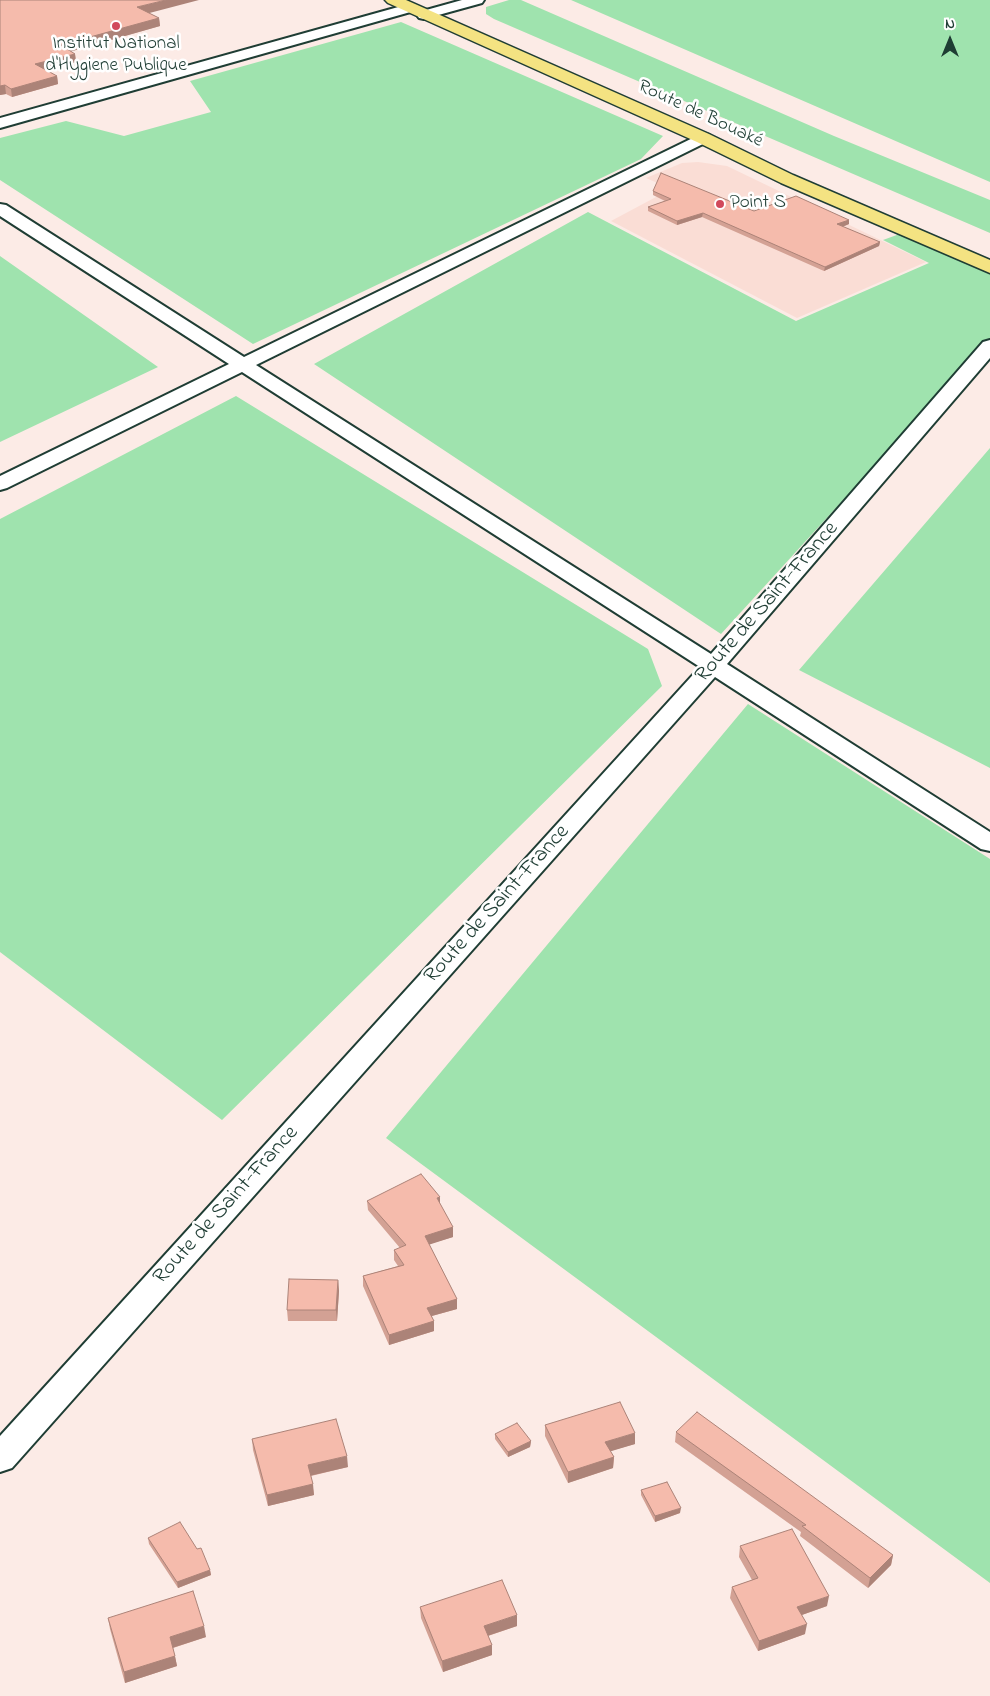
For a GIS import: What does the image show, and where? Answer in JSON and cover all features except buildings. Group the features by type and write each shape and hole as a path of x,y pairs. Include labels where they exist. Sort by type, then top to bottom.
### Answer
{"highway":[{"name":"Route de Bouaké","path":"393,0 703,138 787,179 990,267"}],"street":[{"path":"0,123 417,11 478,0"},
{"path":"0,484 703,138"},
{"path":"0,209 990,843"},
{"name":"Route de Saint-France","path":"0,1458 713,666 990,346"}],"shaded area":[{"path":"698,162 727,166 926,262 797,318 611,221 671,189 646,178 682,163"}],"green space":[{"path":"509,0 521,0 834,136 990,200 990,233 486,14 486,7"},
{"path":"571,0 990,0 990,182"},
{"path":"401,22 663,136 641,159 253,344 0,180 0,138 66,121 124,136 211,112 190,81"},
{"path":"588,212 796,321 929,263 883,240 905,232 990,269 990,339 721,634 314,364"},
{"path":"0,256 158,367 0,442"},
{"path":"236,396 648,649 662,686 222,1120 0,952 0,519"},
{"path":"990,448 990,768 799,670"},
{"path":"748,704 990,859 990,1583 386,1138"}],"place":[{"name":"Institut National d'Hygiene Publique","path":"116,26"},
{"name":"Point S","path":"720,204"}]}
